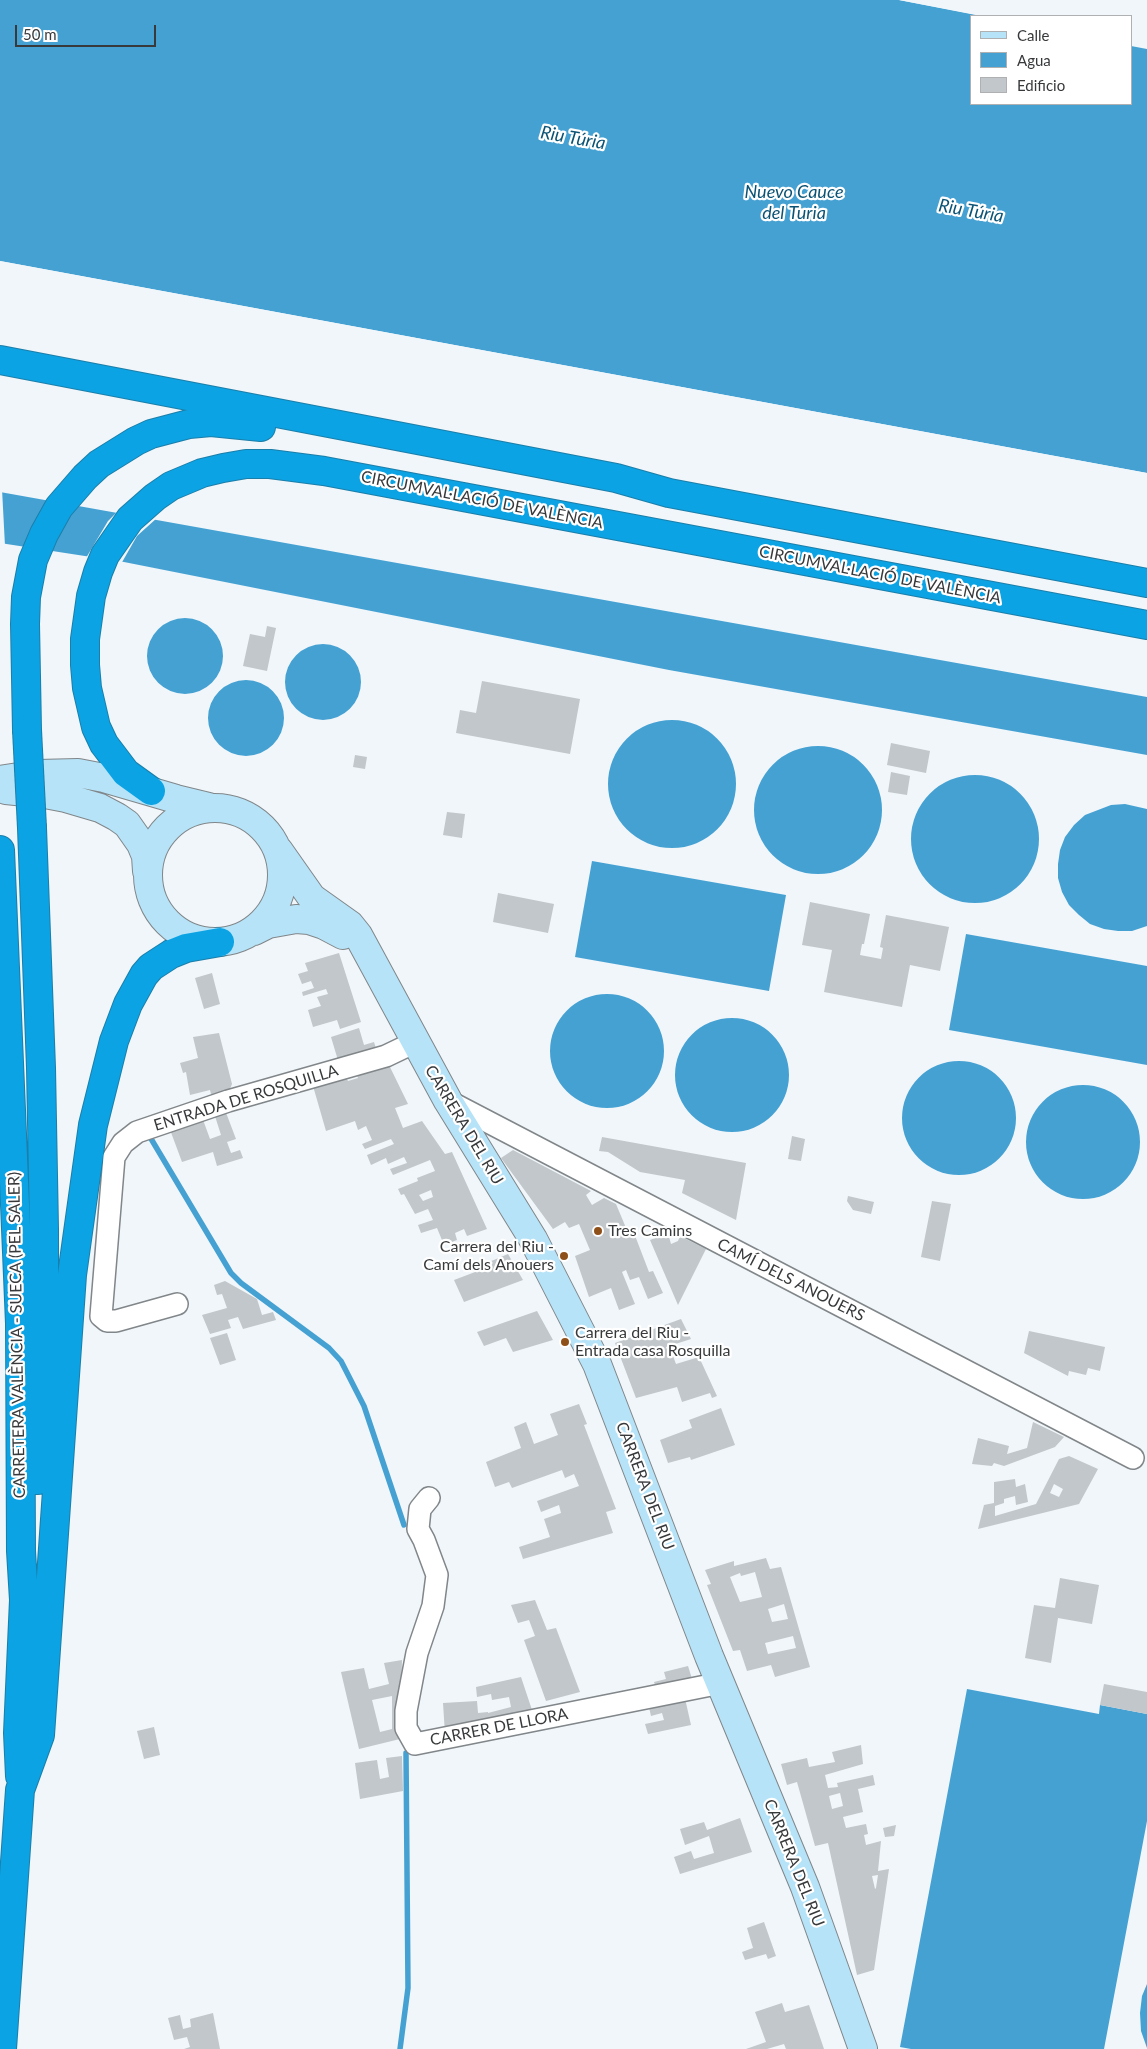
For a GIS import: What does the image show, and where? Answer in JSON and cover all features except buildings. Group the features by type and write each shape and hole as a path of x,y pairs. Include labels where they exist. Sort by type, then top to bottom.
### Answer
{"highway":[{"path":"0,360 616,478 668,494 1147,583"},
{"path":"24,1600 35,1552 44,1341 41,1068 27,730 25,624 26,598 33,560 44,534 59,508 85,477 118,451 136,441 172,427 211,422 264,427 611,494 668,494"},
{"name":"CIRCUMVAL·LACIÓ DE VALÈNCIA","path":"151,792 126,773 104,744 96,728 87,688 85,638 91,596 105,555 130,519 155,497 188,478 223,468 246,464 297,467 396,484 1147,625"},
{"name":"CARRETERA VALÈNCIA - SUECA (PEL SALER)","path":"0,850 20,1323 21,1550 24,1600 18,1733 20,1790"},
{"path":"2,2049 20,1790 40,1735 72,1275 88,1154 102,1085 114,1041 128,1004 144,975 170,954 186,948 220,942"}],"street":[{"path":"0,780 38,774 78,773 104,778 209,807 227,808 244,813 259,823 271,836 279,852 283,870 280,896 274,909 265,920 252,931 237,939 220,942 195,938 173,928 153,902 148,887 146,856 141,844 127,824 100,808 66,798 0,790"},
{"path":"147,871 150,854 166,828 178,818 192,811 209,807"},
{"name":"CARRERA DEL RIU","path":"279,852 312,898 350,925 367,952 448,1102 533,1239 570,1308 597,1364 721,1684 806,1887 863,2049"},
{"name":"CARRERA DEL RIU","path":"252,931 281,921 309,920 336,930 367,952"},
{"name":"ENTRADA DE ROSQUILLA","path":"177,1304 116,1320 107,1321 101,1316 114,1157 123,1143 137,1132 228,1101 386,1056 411,1044 415,1040"},
{"name":"CAMÍ DELS ANOUERS","path":"448,1102 1133,1458"},
{"name":"CARRER DE LLORA","path":"429,1498 420,1509 418,1529 437,1575 433,1606 417,1653 406,1711 406,1728 415,1744 721,1684"}],"water":[{"name":"Nuevo Cauce del Turia","path":"0,0 899,0 976,15 970,15 970,105 1132,105 1132,46 1147,49 1147,473 0,261"},
{"path":"0,492 1147,697 1147,755 669,670 124,562 0,543"},
{"path":"178,618 192,618 206,624 217,635 223,649 220,671 212,683 192,694 178,694 164,688 153,677 147,663 147,649 153,635 164,624"},
{"path":"316,644 330,644 344,650 355,661 359,667 361,682 359,697 350,709 338,718 316,720 302,714 291,703 285,689 285,675 291,661 302,650"},
{"path":"239,680 253,680 267,686 278,697 284,711 281,733 273,745 253,756 239,756 225,750 214,739 208,725 208,711 214,697 225,686"},
{"path":"672,720 696,725 717,739 731,760 736,784 731,808 717,829 696,843 672,848 648,843 627,829 613,808 608,784 613,760 627,739 648,725"},
{"path":"818,746 842,751 863,765 877,786 882,810 877,834 863,855 842,869 818,874 794,869 773,855 759,834 754,810 759,786 773,765 794,751"},
{"path":"975,775 999,780 1020,794 1034,815 1039,839 1034,863 1020,884 999,898 975,903 951,898 930,884 916,863 911,839 916,815 930,794 951,780"},
{"path":"1125,804 1147,809 1147,926 1132,931 1118,931 1090,924 1069,905 1062,892 1058,878 1058,864 1060,850 1065,837 1085,815 1111,805"},
{"path":"592,861 786,895 769,991 575,957"},
{"path":"966,934 1147,966 1147,1065 949,1030"},
{"path":"607,994 629,999 647,1011 659,1029 664,1051 659,1073 647,1091 629,1103 607,1108 585,1103 567,1091 555,1073 550,1051 555,1029 567,1011 585,999"},
{"path":"732,1018 754,1023 772,1035 784,1053 789,1075 784,1097 772,1115 754,1127 732,1132 710,1127 692,1115 680,1097 675,1075 680,1053 692,1035 710,1023"},
{"path":"959,1061 981,1066 999,1078 1011,1096 1016,1118 1011,1140 999,1158 981,1170 959,1175 937,1170 919,1158 907,1140 902,1118 907,1096 919,1078 937,1066"},
{"path":"1083,1085 1105,1090 1123,1102 1135,1120 1140,1142 1135,1164 1123,1182 1105,1194 1083,1199 1061,1194 1043,1182 1031,1164 1026,1142 1031,1120 1043,1102 1061,1090"},
{"path":"967,1689 1099,1714 1100,1705 1147,1714 1147,1821 1104,2049 911,2049 900,2047"},
{"path":"1147,1984 1147,2048 1141,2031 1140,2013 1142,1996"}],"pier":[{"path":"899,0 912,0 982,15"},
{"path":"0,261 1147,473 1147,475 0,264"},
{"path":"0,489 2,489 5,546 0,545"},
{"path":"118,511 157,518 137,536 121,564 86,558 108,521"}],"waterway":[{"path":"150,1137 231,1273 241,1283 329,1348 341,1361 364,1406 404,1525"},
{"path":"400,2049 408,1988 406,1753"}],"place":[{"name":"Tres Camins","path":"598,1231"},
{"name":"Carrera del Riu - Camí dels Anouers","path":"564,1256"},
{"name":"Carrera del Riu - Entrada casa Rosquilla","path":"565,1342"}],"water label":[{"name":"Riu Túria","path":"573,138"},
{"name":"Riu Túria","path":"971,211"}]}
